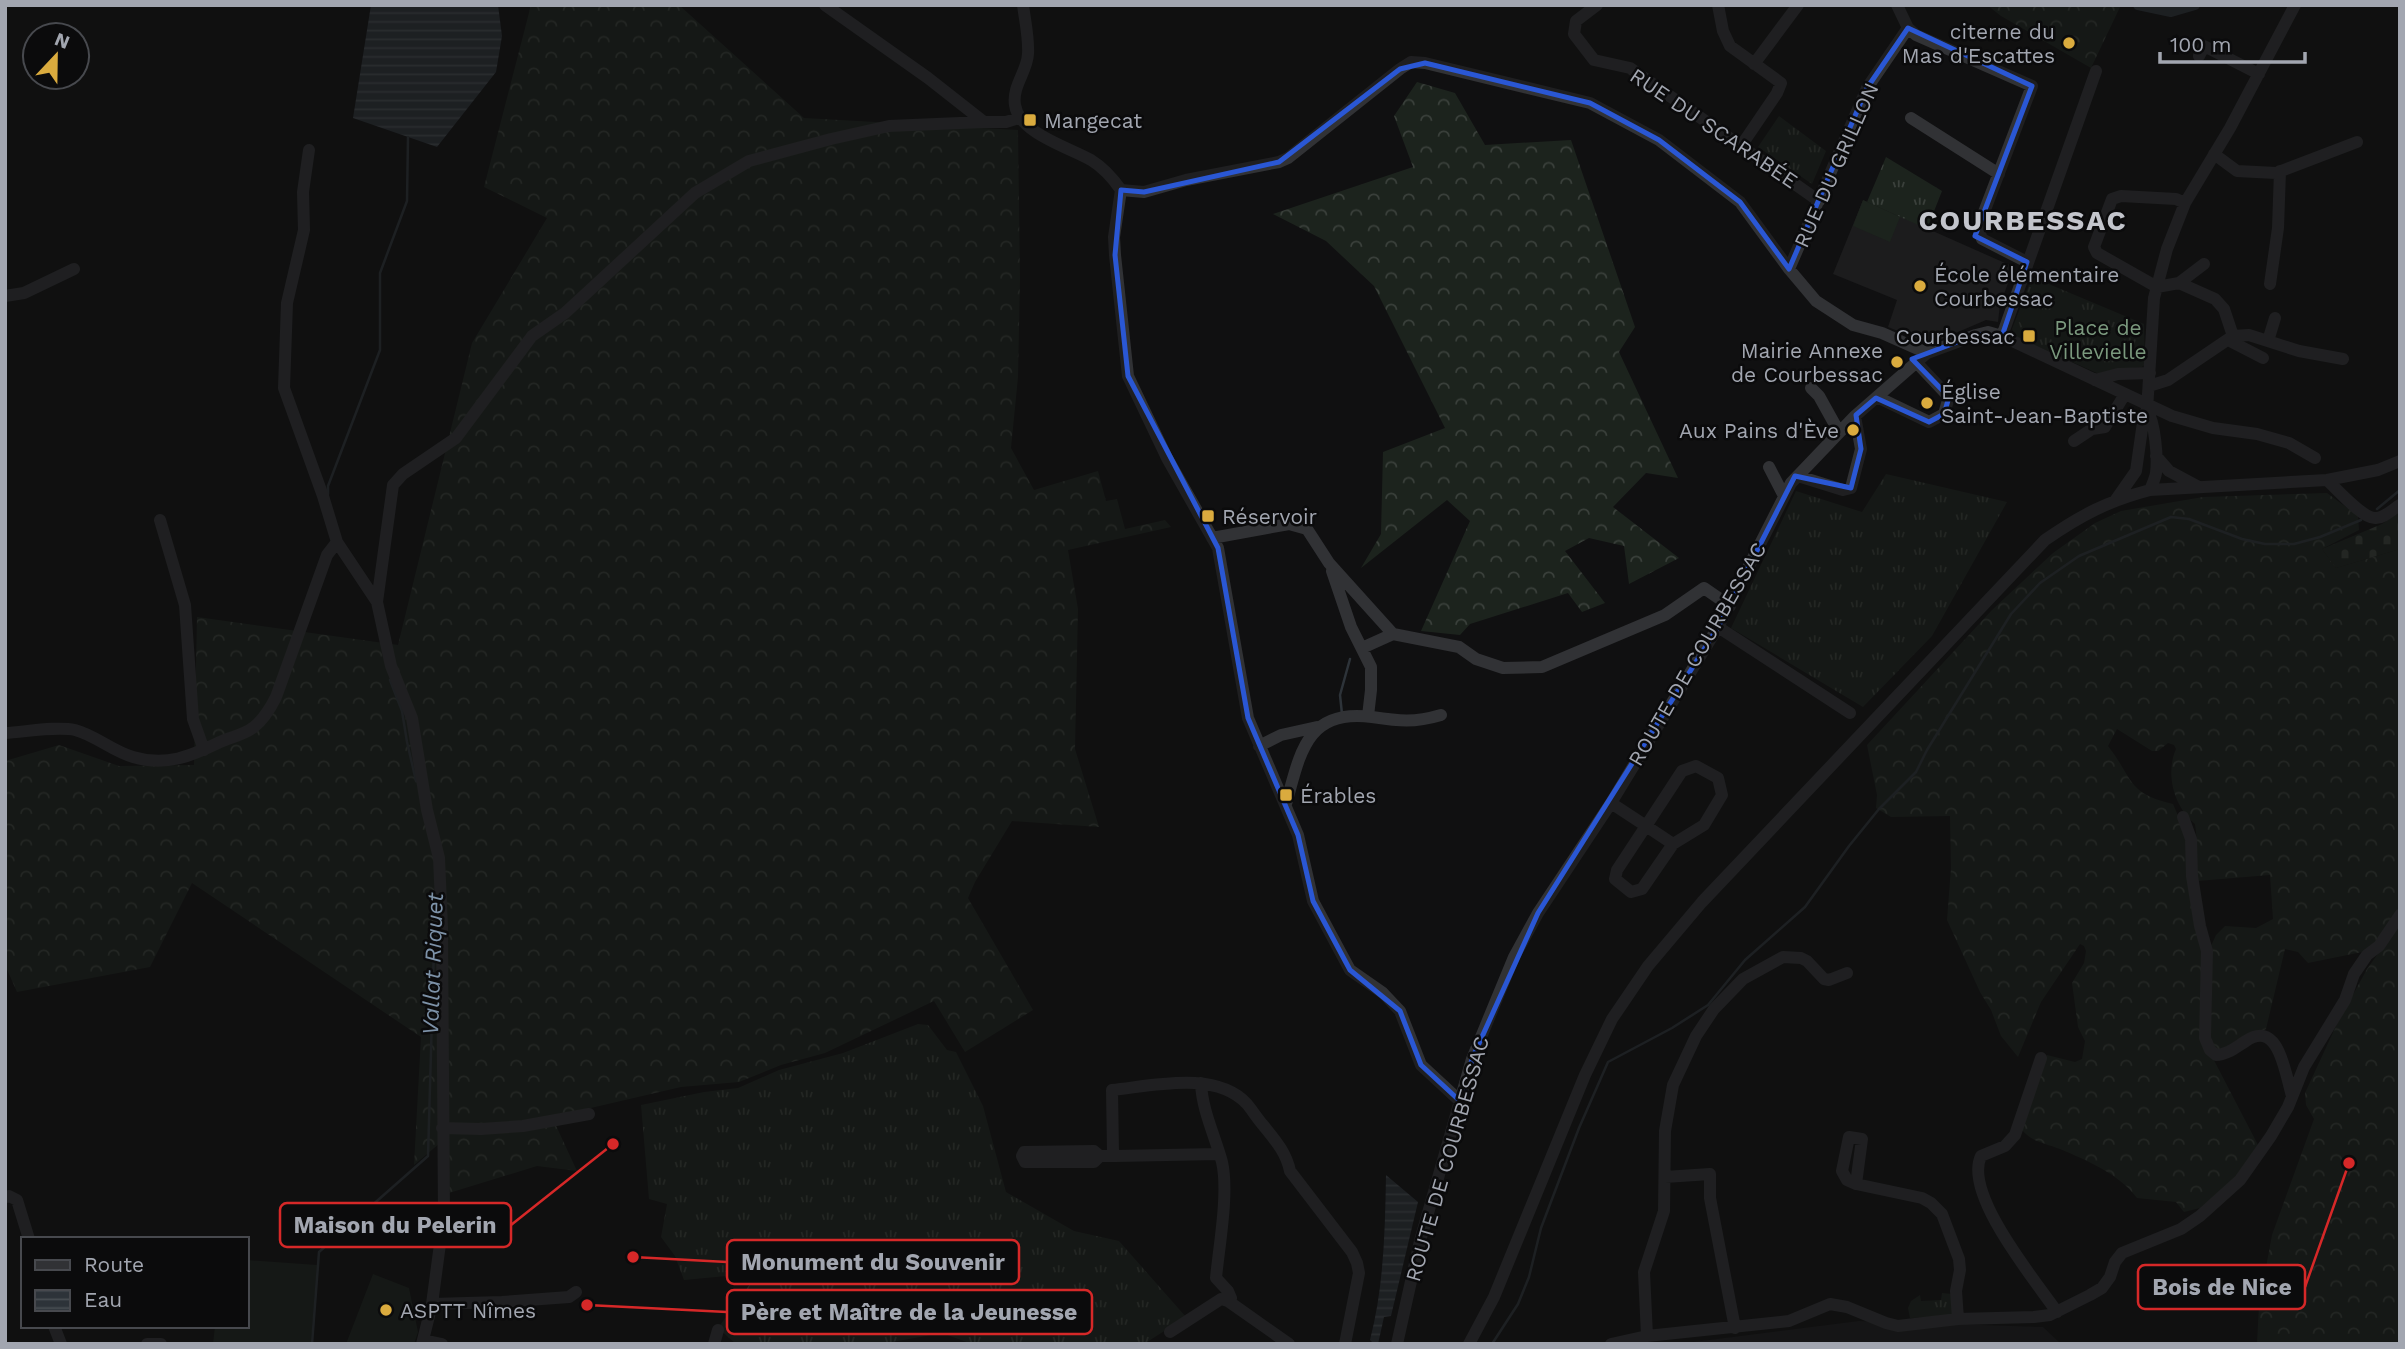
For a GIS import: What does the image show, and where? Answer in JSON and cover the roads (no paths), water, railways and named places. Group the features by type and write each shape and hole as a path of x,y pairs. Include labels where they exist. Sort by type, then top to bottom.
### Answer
{"street":[{"path":"825,5 928,78 984,122"},
{"path":"1023,5 1028,55 1014,96 1018,118 1027,127 1092,161 1111,175 1121,190 1114,237 1128,376 1167,458 1218,548 1248,718 1298,835 1313,901 1350,970 1383,993 1400,1011 1421,1065 1461,1102"},
{"name":"RUE DU SCARABÉE","path":"1597,5 1576,21 1574,27 1574,34 1594,60 1630,68 1819,201"},
{"path":"1718,5 1723,31 1730,46 1781,83 1741,146"},
{"path":"1754,64 1798,5"},
{"path":"1896,5 1908,28 1916,35 2032,86 1978,228 1982,239 2027,262"},
{"path":"2115,501 2136,471 2147,407 2154,298 2166,249 2185,203 2230,128 2295,5"},
{"name":"RUE DU GRILLON","path":"1789,269 1867,88 1908,28"},
{"path":"2199,56 2204,46 2259,74"},
{"path":"1121,190 1144,192 1186,180 1279,162 1288,158 1400,69 1411,62 1425,63 1590,103 1659,140 1740,202 1816,301 1842,319 1916,346 1927,353"},
{"path":"2002,336 2096,71"},
{"path":"442,1344 422,1342 432,1304 444,1214 439,858 427,810 413,725 391,666 377,602 393,485 402,474 456,438 532,336 565,313 695,193 750,161 831,139 889,126 1006,122 1018,118"},
{"path":"1911,118 1999,174"},
{"path":"2214,154 2237,171 2276,173 2357,142"},
{"path":"309,150 303,192 304,230 286,303 284,388 337,542 377,602"},
{"path":"2270,284 2278,228 2280,171"},
{"path":"2185,203 2176,199 2121,195 2112,199 2094,247 2097,253 2157,287 2179,283 2204,264"},
{"path":"5,296 24,293 74,269"},
{"path":"2179,283 2215,299 2224,309 2231,338 2263,358"},
{"path":"2268,341 2276,318"},
{"name":"ROUTE DE COURBESSAC","path":"1397,1344 1420,1241 1472,1059 1514,957 1538,913 1611,803 1730,606 1784,496 1798,476 1855,416 1927,353 1988,332 2002,336 2125,394 2147,407 2213,428 2257,434 2289,443 2315,458"},
{"path":"2149,386 2168,380 2231,338 2249,335 2299,351 2343,359"},
{"path":"1877,397 1929,422 1944,414 1949,397 1916,362"},
{"path":"2095,380 2119,374 2150,373"},
{"path":"1811,388 1819,396 1839,432"},
{"path":"2074,441 2092,429 2105,427 2125,394"},
{"path":"2147,407 2151,416 2156,456 2156,474 2147,491"},
{"path":"1798,476 1843,490 1852,488 1861,449 1855,416"},
{"path":"2156,456 2169,471 2200,488"},
{"path":"1469,1344 1511,1258 1596,1052 1612,1019 1648,966 1702,902 2045,540 2080,516 2147,491 2327,480 2378,470 2400,461"},
{"path":"1769,467 1784,496"},
{"path":"2136,471 2147,491"},
{"path":"2327,480 2364,514 2375,518 2400,505"},
{"path":"160,520 185,606 192,719 204,750"},
{"path":"1212,538 1289,524 1307,529 1329,563 1393,634"},
{"path":"5,733 70,729 135,758 156,762 173,761 251,730 267,714 285,678 327,555 337,542"},
{"path":"1329,563 1352,627 1371,667 1368,716"},
{"path":"1362,648 1393,634 1459,647 1476,659 1503,668 1542,667 1665,615 1704,588 1730,606"},
{"path":"1718,626 1850,713"},
{"path":"1259,746 1280,734 1317,727 1339,718 1368,716 1399,722 1421,721 1441,715"},
{"path":"1286,804 1307,740 1317,727"},
{"path":"1696,766 1718,778 1722,795 1704,825 1673,844 1642,889 1631,892 1615,879 1617,870 1682,771 1696,766"},
{"path":"1611,803 1673,844"},
{"path":"2183,817 2192,839 2192,876 2207,951 2205,1038 2210,1050 2216,1055 2223,1055 2255,1035 2262,1034 2267,1037 2275,1043 2292,1096"},
{"path":"1611,1344 1647,1336 1788,1321 1830,1304 1847,1307 1898,1326 1958,1319 2034,1317 2050,1315 2102,1288 2122,1253 2181,1229 2200,1216 2240,1180 2271,1136 2304,1067 2345,1000 2354,974 2367,955 2379,946 2400,915"},
{"path":"1647,1336 1644,1272 1664,1212 1665,1131 1673,1085 1696,1036 1724,996 1743,979 1783,957 1807,961 1824,979 1847,973"},
{"path":"2041,1058 2015,1135 2005,1146 1981,1156 1977,1169 1988,1206 2010,1246 2057,1312"},
{"path":"1201,1083 1203,1100 1222,1162 1223,1193 1216,1278 1228,1291 1231,1298 1228,1301"},
{"path":"1115,1156 1112,1090 1201,1083 1224,1088 1246,1103 1287,1157 1290,1171 1352,1252 1357,1263 1359,1273 1345,1344"},
{"path":"442,1128 523,1126 589,1114"},
{"path":"1100,1156 1094,1162 1025,1162 1022,1156 1024,1152 1094,1151 1100,1156 1218,1154"},
{"path":"1665,1177 1710,1174 1710,1198 1735,1328"},
{"path":"1856,1184 1922,1198 1942,1214 1959,1259 1960,1270 1955,1291 1958,1319"},
{"path":"5,1197 18,1200 28,1237"},
{"path":"432,1304 502,1303 572,1294"},
{"path":"1170,1332 1221,1299 1228,1301 1289,1344"},
{"path":"714,1344 718,1330"},
{"path":"147,1344 161,1344"}],"water":[{"path":"371,5 498,5 502,36 496,72 437,147 353,118"},
{"path":"1386,1175 1418,1202 1391,1316 1384,1317 1378,1344 1374,1344 1370,1340 1381,1279"}],"waterway":[{"path":"2138,5 2171,12 2195,5"},
{"name":"Vallat Riquet","path":"328,494 328,486 380,350 380,273 407,201 408,137"},
{"path":"2377,509 2400,490"},
{"path":"1492,1344 1518,1304 1529,1277 1541,1228 1579,1128 1608,1062 1672,1028 1708,1005 1745,960 1805,907 1879,809 1916,772 2011,614 2040,583 2079,556 2171,517 2189,519 2242,539 2265,544 2294,544 2320,537 2361,520"},
{"path":"1342,714 1340,695 1350,659"},
{"name":"Vallat Riquet","path":"390,680 402,711 416,781"},
{"name":"Vallat Riquet","path":"312,1344 319,1252 428,1156 435,912"}],"place":[{"name":"citerne du Mas d'Escattes","path":"2069,43"},
{"name":"Mangecat","path":"1030,120"},
{"name":"École élémentaire Courbessac","path":"1920,286"},
{"name":"Courbessac","path":"2029,336"},
{"name":"Mairie Annexe de Courbessac","path":"1897,362"},
{"name":"Église Saint-Jean-Baptiste","path":"1927,403"},
{"name":"Aux Pains d'Ève","path":"1853,430"},
{"name":"Réservoir","path":"1208,516"},
{"name":"Érables","path":"1286,795"},
{"name":"Maison du Pelerin","path":"613,1144"},
{"name":"Bois de Nice","path":"2349,1163"},
{"name":"Monument du Souvenir","path":"633,1257"},
{"name":"Père et Maître de la Jeunesse","path":"587,1305"},
{"name":"ASPTT Nîmes","path":"386,1310"}],"district":[{"name":"COURBESSAC","path":"2023,220"}],"park label":[{"name":"Place de Villevielle","path":"2098,339"}]}
